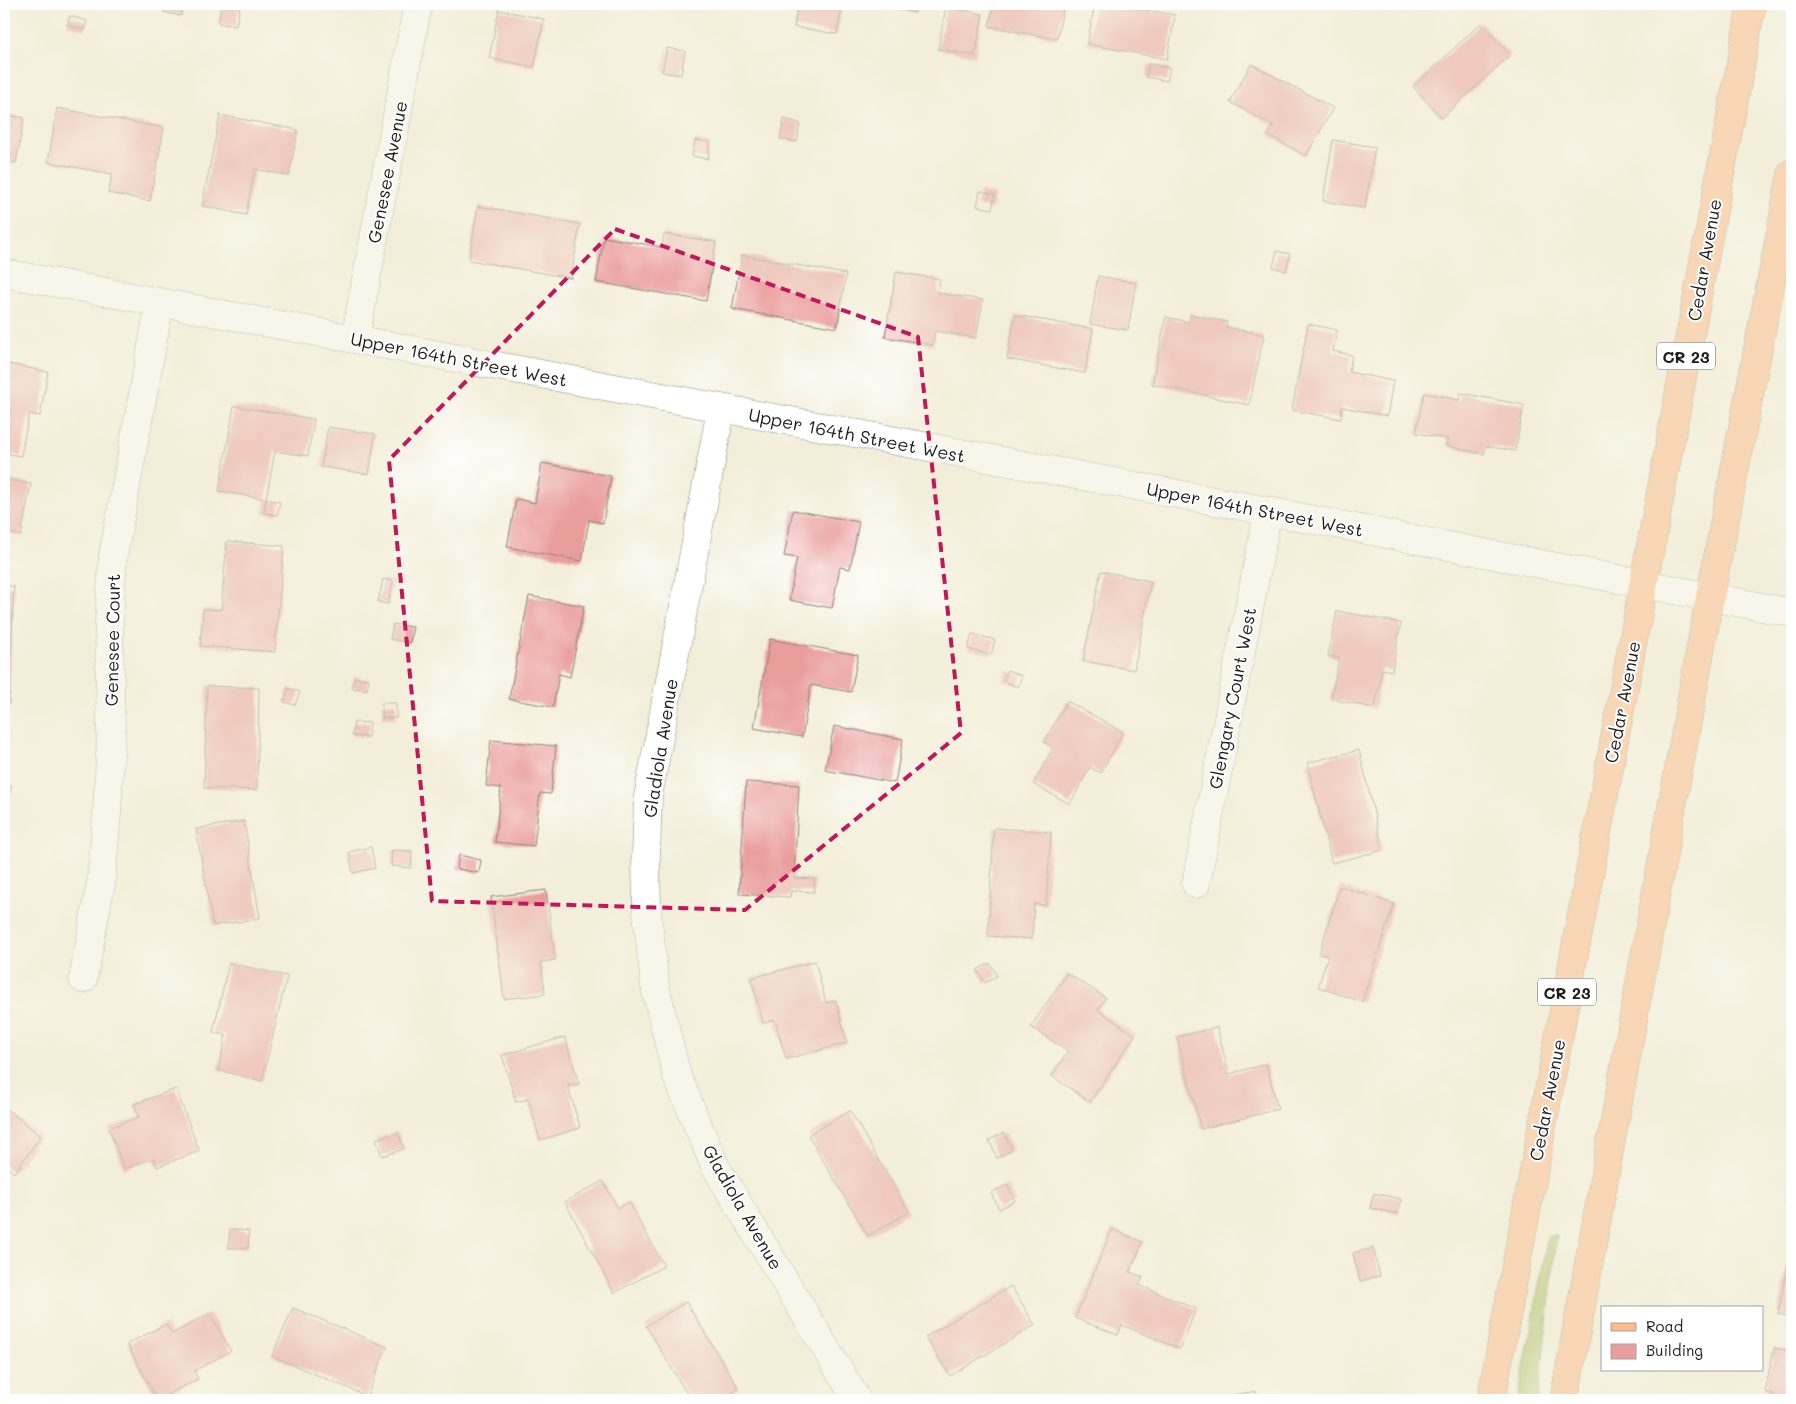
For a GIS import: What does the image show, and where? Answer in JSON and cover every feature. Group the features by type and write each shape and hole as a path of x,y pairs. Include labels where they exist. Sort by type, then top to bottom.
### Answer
{"main road":[{"name":"Cedar Avenue","path":"1491,1400 1752,4"},
{"path":"1564,1400 1710,597 1792,173"}],"street":[{"name":"Genesee Avenue","path":"355,339 418,4"},
{"name":"Upper 164th Street West","path":"4,273 1268,511 1792,613"},
{"name":"Genesee Court","path":"82,979 101,883 107,813 111,736 109,623 113,556 160,302"},
{"name":"Gladiola Avenue","path":"721,409 648,797 647,912 655,986 678,1076 715,1166 857,1400"},
{"name":"Glengary Court West","path":"1196,884 1268,511"}],"highlighted area":[{"path":"615,229 918,337 961,733 745,910 432,901 389,460"}],"green space":[{"path":"1548,1236 1557,1236 1538,1400 1518,1400"}],"building":[{"path":"165,4 183,4 181,16 163,12"},
{"path":"222,4 240,6 236,26 218,23"},
{"path":"798,4 843,4 837,34 794,27"},
{"path":"872,4 916,4 915,13"},
{"path":"994,4 1064,4 1057,39 989,26"},
{"path":"1095,4 1115,4 1175,15 1167,59 1087,44"},
{"path":"946,7 983,14 975,56 938,49"},
{"path":"499,10 544,19 534,67 489,58"},
{"path":"70,16 87,21 85,30 67,25"},
{"path":"1481,23 1510,55 1442,118 1413,87"},
{"path":"667,48 685,51 681,75 662,72"},
{"path":"1149,64 1170,68 1167,81 1146,77"},
{"path":"1251,64 1333,108 1306,156 1268,135 1273,125 1230,102"},
{"path":"57,108 164,128 150,201 108,193 112,174 48,162"},
{"path":"4,114 24,118 16,163 4,161"},
{"path":"220,115 298,130 289,176 255,169 246,215 202,206"},
{"path":"784,119 800,123 797,142 780,139"},
{"path":"695,140 710,142 708,159 692,156"},
{"path":"1333,140 1375,147 1365,208 1323,201"},
{"path":"980,191 995,195 992,209 977,206"},
{"path":"478,206 580,224 571,278 469,260"},
{"path":"664,234 716,242 706,301 596,282 604,237 662,247"},
{"path":"1277,251 1290,254 1286,271 1273,267"},
{"path":"742,255 846,274 837,328 732,309"},
{"path":"896,272 940,279 938,293 983,300 976,338 935,331 933,345 885,337"},
{"path":"1098,276 1136,283 1128,330 1090,324"},
{"path":"1190,314 1227,322 1226,327 1264,335 1249,405 1152,384 1166,317 1189,322"},
{"path":"1015,315 1093,329 1085,373 1007,359"},
{"path":"1308,324 1337,330 1333,351 1352,355 1349,372 1393,381 1387,416 1342,407 1341,419 1292,410"},
{"path":"4,363 48,372 40,416 29,414 21,456 4,453"},
{"path":"1424,393 1459,400 1461,393 1524,405 1515,451 1486,446 1484,454 1446,446 1448,439 1416,433"},
{"path":"234,406 314,419 308,456 275,451 266,499 219,491"},
{"path":"328,427 375,434 369,474 321,467"},
{"path":"542,463 611,476 603,523 589,520 582,561 507,547 516,499 535,503"},
{"path":"4,479 31,484 21,536 4,532"},
{"path":"266,499 280,502 277,515 264,513"},
{"path":"793,510 859,522 850,569 840,567 832,608 789,600 797,558 784,556"},
{"path":"227,541 284,546 275,652 200,646 203,609 221,610"},
{"path":"1101,571 1151,581 1134,670 1083,661"},
{"path":"383,579 393,581 388,604 378,602"},
{"path":"4,586 14,586 9,705 4,705"},
{"path":"529,596 584,606 570,677 559,674 553,707 509,699"},
{"path":"1337,611 1401,623 1392,671 1382,669 1375,708 1331,699 1339,658 1328,656"},
{"path":"393,624 413,627 410,643 390,639"},
{"path":"972,634 995,640 991,655 968,649"},
{"path":"770,639 858,655 851,692 811,685 802,737 754,728"},
{"path":"1007,670 1022,676 1018,687 1003,681"},
{"path":"354,677 369,679 367,690 352,688"},
{"path":"207,686 259,688 257,790 204,788"},
{"path":"288,688 300,692 295,705 284,702"},
{"path":"1067,701 1123,732 1101,773 1090,767 1070,804 1033,784 1053,748 1044,742"},
{"path":"382,703 396,703 396,718 382,718"},
{"path":"354,722 370,723 368,737 352,736"},
{"path":"834,726 903,739 895,783 825,770"},
{"path":"491,740 556,746 551,794 540,793 534,846 495,842 501,788 486,786"},
{"path":"1359,750 1383,850 1332,863 1307,763"},
{"path":"746,782 799,785 794,878 815,879 814,892 791,891 790,897 739,894"},
{"path":"4,783 12,787 4,805"},
{"path":"244,821 260,918 213,926 196,829"},
{"path":"994,828 1051,832 1046,905 1034,904 1032,939 988,936"},
{"path":"371,847 375,868 353,873 349,852"},
{"path":"392,850 412,851 411,868 391,866"},
{"path":"459,855 481,860 479,873 457,869"},
{"path":"1340,886 1394,904 1362,1002 1318,987 1328,956 1319,954"},
{"path":"546,890 555,960 541,962 545,994 504,999 491,897"},
{"path":"815,961 826,1003 836,1000 847,1043 786,1059 775,1020 763,1023 751,978"},
{"path":"229,963 287,976 262,1081 218,1070 226,1035 213,1032"},
{"path":"990,963 997,976 985,983 977,970"},
{"path":"1067,973 1106,998 1098,1010 1135,1035 1090,1102 1052,1076 1068,1051 1031,1027"},
{"path":"1217,1027 1229,1074 1266,1064 1278,1109 1201,1129 1177,1037"},
{"path":"565,1037 579,1084 568,1086 580,1128 540,1140 528,1099 516,1102 502,1055"},
{"path":"176,1089 199,1151 157,1167 154,1158 124,1169 109,1128 139,1117 134,1104"},
{"path":"4,1107 41,1136 14,1173 4,1165"},
{"path":"850,1111 909,1212 868,1236 808,1135"},
{"path":"398,1132 404,1149 382,1156 376,1139"},
{"path":"1004,1133 1012,1150 997,1158 989,1140"},
{"path":"603,1181 618,1208 629,1202 664,1266 614,1293 565,1202"},
{"path":"1792,1183 1792,1200 1788,1199"},
{"path":"1007,1185 1015,1201 999,1209 991,1193"},
{"path":"1374,1193 1401,1199 1398,1214 1370,1208"},
{"path":"230,1229 249,1231 248,1248 228,1248"},
{"path":"1112,1229 1143,1242 1130,1272 1143,1277 1139,1285 1196,1309 1180,1349 1122,1325 1118,1335 1075,1318"},
{"path":"1792,1246 1792,1317 1778,1314"},
{"path":"1373,1248 1380,1276 1360,1281 1353,1253"},
{"path":"1011,1286 1035,1325 950,1376 925,1337"},
{"path":"686,1302 739,1389 720,1400 691,1400 646,1326"},
{"path":"293,1308 387,1347 367,1396 272,1356"},
{"path":"210,1313 231,1351 194,1371 198,1379 157,1400 127,1344 166,1324 172,1334"},
{"path":"1774,1348 1792,1351 1792,1400 1773,1400 1774,1394 1765,1392"},
{"path":"1256,1391 1257,1400 1210,1399"}]}
